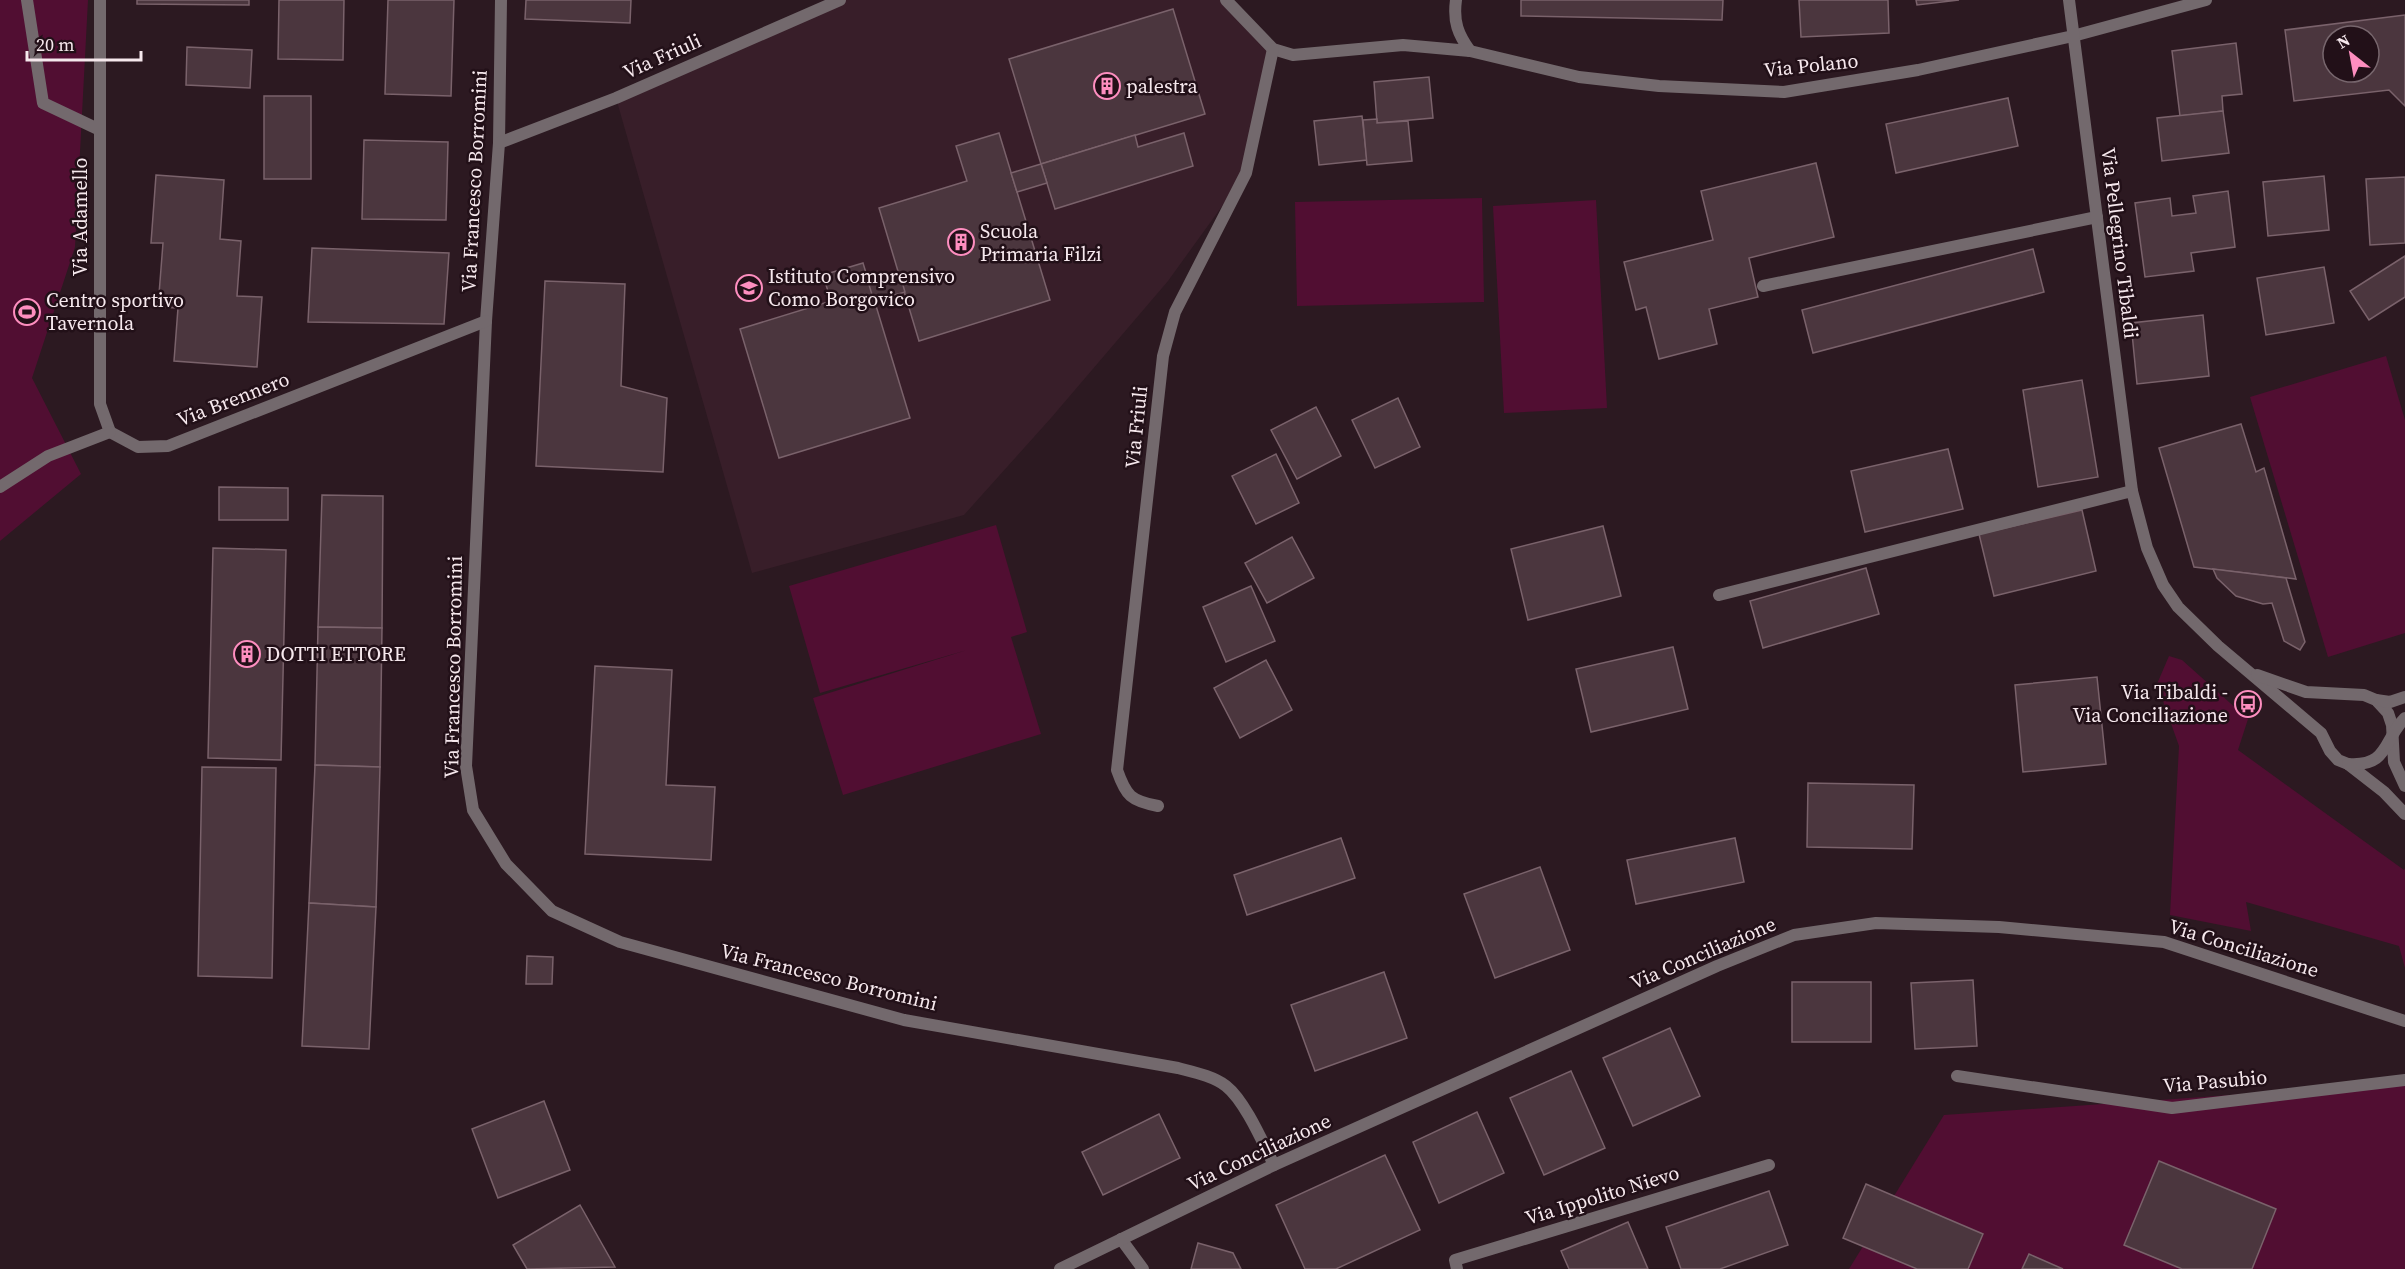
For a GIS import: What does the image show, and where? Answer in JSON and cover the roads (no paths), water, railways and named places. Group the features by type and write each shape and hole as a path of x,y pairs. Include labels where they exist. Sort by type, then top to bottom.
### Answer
{"street":[{"path":"27,0 43,103 100,130"},
{"name":"Via Adamello","path":"100,0 100,404 110,432"},
{"name":"Via Francesco Borromini","path":"501,0 499,143 486,321 466,766 473,810 506,864 552,911 620,942 904,1020 1178,1068 1205,1076 1226,1086 1248,1114 1274,1165"},
{"name":"Via Friuli","path":"499,143 616,98 840,0"},
{"path":"1226,0 1273,49 1293,55 1403,45 1470,51"},
{"path":"1456,0 1455,26 1470,51"},
{"name":"Via Pellegrino Tibaldi","path":"2069,0 2132,491 2147,548 2163,585 2178,607 2247,671 2321,733 2330,751 2338,760 2348,764"},
{"name":"Via Polano","path":"1470,51 1579,77 1659,86 1784,92 1918,70 2073,36 2206,0"},
{"name":"Via Friuli","path":"1158,806 1138,802 1128,793 1117,770 1163,357 1175,312 1246,173 1273,49"},
{"path":"1763,286 2097,217"},
{"name":"Via Brennero","path":"110,432 138,447 168,446 486,321"},
{"path":"0,487 48,456 110,432"},
{"path":"1719,595 2132,491"},
{"name":"Via Pellegrino Tibaldi","path":"2247,671 2306,692 2364,695 2376,700"},
{"path":"2376,700 2390,702 2405,697"},
{"path":"2376,700 2388,713 2392,725 2394,762 2405,786"},
{"path":"2348,764 2360,765 2382,754 2405,718"},
{"path":"2348,764 2384,792 2405,814"},
{"name":"Via Conciliazione","path":"1060,1269 1274,1165 1717,966 1794,935 1876,922 1999,927 2164,942 2405,1021"},
{"name":"Via Pasubio","path":"1957,1076 2172,1108 2405,1080"},
{"name":"Via Ippolito Nievo","path":"1457,1269 1455,1260 1769,1165"},
{"path":"1121,1239 1143,1269"}],"place":[{"name":"palestra","path":"1107,86"},
{"name":"Scuola Primaria Filzi","path":"961,242"},
{"name":"Istituto Comprensivo Como Borgovico","path":"749,288"},
{"name":"Centro sportivo Tavernola","path":"27,312"},
{"name":"DOTTI ETTORE","path":"247,654"},
{"name":"Via Tibaldi - Via Conciliazione","path":"2248,704"}]}
